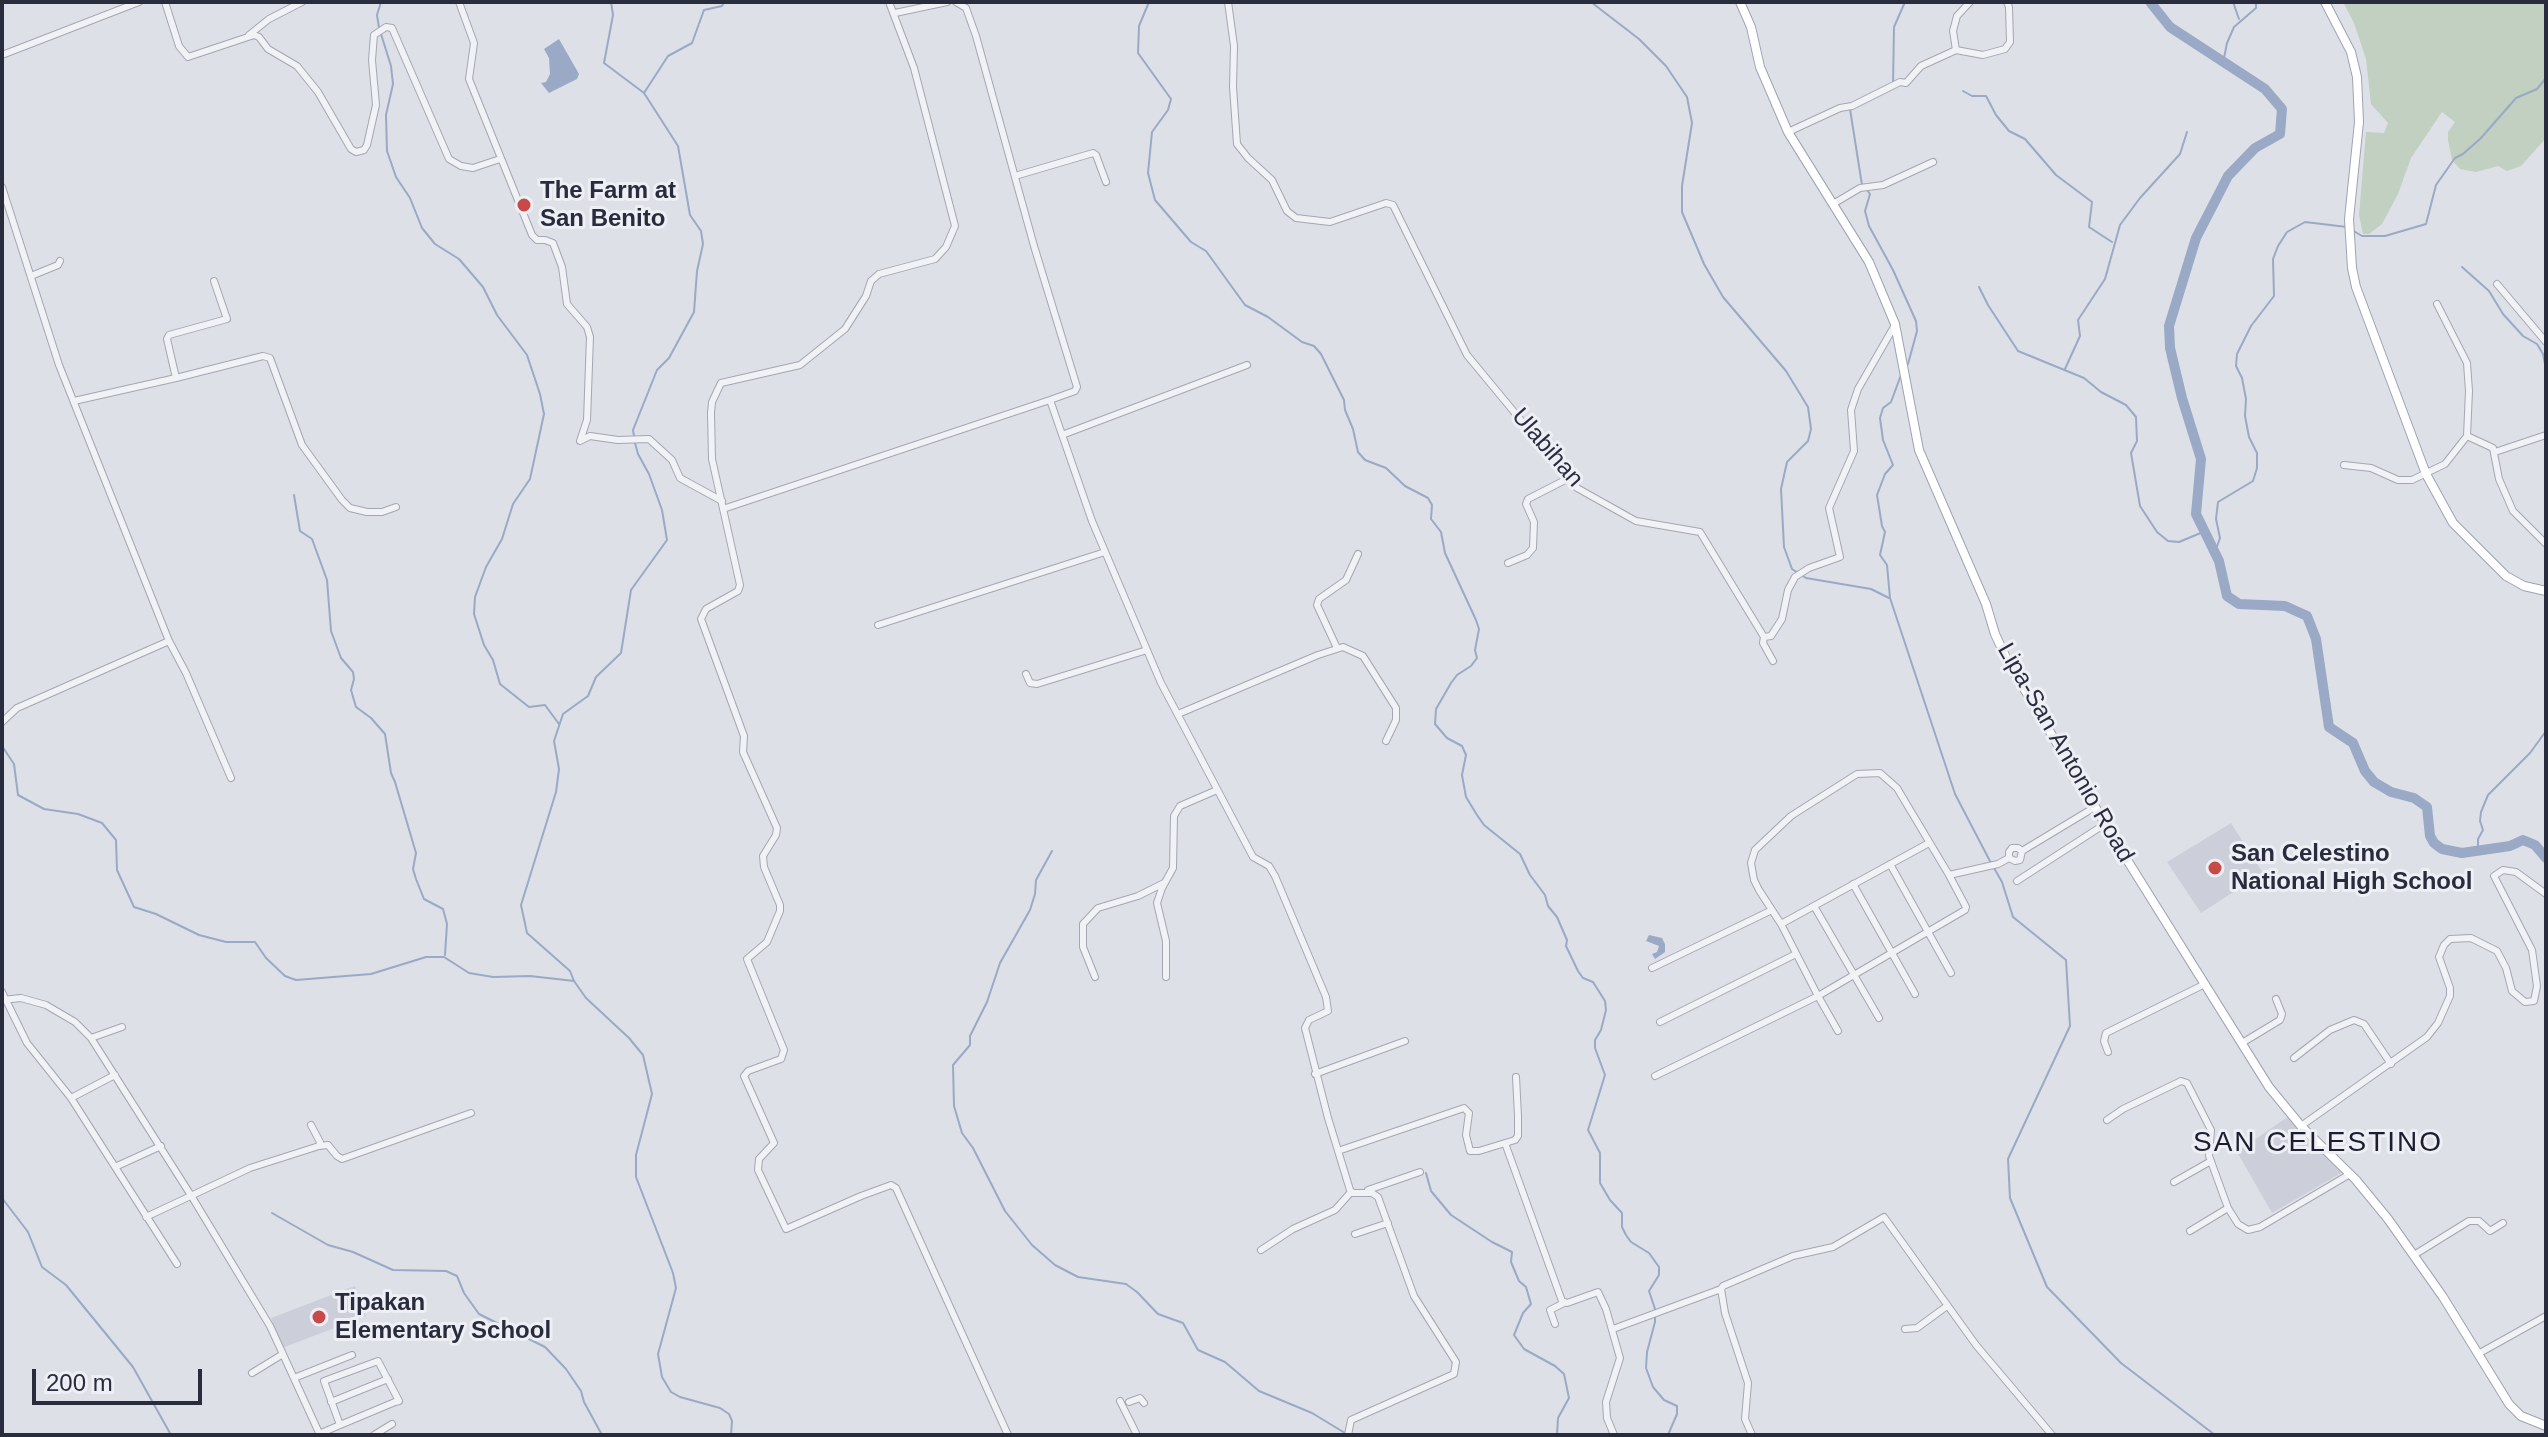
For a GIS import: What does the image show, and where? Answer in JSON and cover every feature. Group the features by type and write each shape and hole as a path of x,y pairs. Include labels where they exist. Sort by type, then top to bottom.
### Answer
{"main road":[{"name":"Lipa-San Antonio Road","path":"1740,2 1751,27 1760,67 1788,132 1869,262 1895,324 1919,450 2008,662 2269,1087 2301,1126 2350,1174 2414,1255 2515,1411 2546,1426"},
{"path":"2325,2 2351,52 2357,77 2359,122 2349,219 2356,287 2426,474 2453,523 2506,576 2524,586 2546,591"}],"street":[{"path":"2,55 139,2"},
{"path":"166,3 179,46 188,57 246,37 269,19 302,2"},
{"path":"459,2 474,43 469,79 500,159 534,239 545,240 555,248 562,267 567,304 587,327 590,337 587,420 580,441 590,436 618,440 649,439 672,460 680,478 722,505"},
{"path":"889,2 914,68 954,218 952,236 935,259 879,274 871,281 866,296 845,329 800,365 721,383 712,402 712,459 740,585 738,591 706,609 701,619 744,736 743,752 777,828 763,856 780,911 767,942 747,959 784,1050 781,1059 748,1071 744,1076 774,1143 759,1159 758,1170 786,1229 861,1196 891,1185 896,1188 1008,1435"},
{"path":"895,13 947,2"},
{"path":"722,505 1075,391 1077,381 1034,246 976,36 966,8 956,2"},
{"name":"Ulabihan","path":"1228,2 1234,46 1235,129 1241,151 1272,180 1282,204 1296,218 1330,222 1386,203 1393,205 1467,355 1577,488 1636,521 1700,532 1764,637 1763,643 1773,661"},
{"path":"1956,50 1953,31 1957,16 1970,2"},
{"path":"1788,132 1900,82 1906,83 1921,66 1956,50 1983,55 2005,49 2010,42 2007,2"},
{"path":"246,37 259,37 268,49 297,66 318,92 351,149 356,152 364,150 367,145 376,105 372,60 374,35 386,27 392,28 449,159 473,168 500,159"},
{"path":"1015,176 1093,153 1106,182"},
{"path":"1833,204 1860,188 1883,185 1933,162"},
{"path":"2,187 59,365 169,641 231,778"},
{"path":"31,276 58,265 60,261"},
{"path":"176,378 167,339 169,335 227,319 214,281"},
{"path":"2497,284 2546,342"},
{"path":"2344,465 2371,468 2398,480 2412,480 2445,464 2467,436 2467,363 2437,304"},
{"path":"1764,637 1771,636 1782,619 1788,590 1795,577 1809,568 1840,557 1829,508 1854,451 1851,410 1858,389 1895,324"},
{"path":"74,401 263,356 270,358 302,445 342,500 350,508 367,512 382,512 396,507"},
{"path":"1062,435 1247,365"},
{"path":"1050,400 1105,552 1147,650 1253,857 1269,866 1275,876 1329,1007 1328,1011 1305,1023 1315,1074 1351,1192"},
{"path":"2495,452 2546,435"},
{"path":"2467,436 2491,446 2495,452 2499,479 2513,511 2546,544"},
{"path":"1508,563 1527,555 1533,548 1534,522 1526,502 1569,478"},
{"path":"878,625 1105,552"},
{"path":"1337,648 1317,605 1319,599 1346,580 1358,554"},
{"path":"2,722 17,708 169,641"},
{"path":"1178,714 1337,648 1350,649 1363,656 1396,708 1396,720 1386,741"},
{"path":"1026,674 1030,683 1037,684 1147,650"},
{"path":"1655,1076 1818,996 1966,909 1897,788 1880,773 1857,774 1791,816 1755,850 1751,863 1754,880 1781,924 1818,996 1838,1031"},
{"path":"1166,977 1166,941 1157,903 1173,868 1176,809 1217,790"},
{"path":"1949,875 1998,864 2009,858 2012,848 2022,851 2095,807"},
{"path":"2017,881 2105,824"},
{"path":"1781,924 1929,843"},
{"path":"1890,864 1951,973"},
{"path":"2301,1126 2427,1037 2447,1005 2450,988 2439,957 2450,939 2471,938 2497,951 2506,968 2512,991 2525,1002 2534,1001 2537,978 2532,950 2494,876 2503,870 2516,872 2546,894"},
{"path":"1095,977 1083,947 1083,924 1098,908 1164,883"},
{"path":"1853,884 1915,994"},
{"path":"1814,906 1879,1018"},
{"path":"1652,968 1772,910"},
{"path":"1660,1022 1796,954"},
{"path":"2108,1052 2104,1037 2110,1029 2205,984"},
{"path":"3,997 46,1005 75,1022 91,1038 161,1146 270,1326 320,1434 399,1401 381,1363 374,1361 325,1379 340,1425"},
{"path":"3,997 27,1043 71,1098 177,1264"},
{"path":"2242,1043 2280,1020 2282,1014 2276,999"},
{"path":"2294,1058 2330,1030 2354,1020 2364,1024 2391,1064"},
{"path":"91,1038 122,1027"},
{"path":"1315,1074 1405,1041"},
{"path":"71,1098 115,1075"},
{"path":"1338,1151 1464,1108 1469,1113 1466,1135 1470,1151 1505,1143 1517,1138 1516,1077"},
{"path":"2107,1120 2123,1109 2184,1081 2211,1130 2211,1161 2228,1208 2243,1229 2253,1230 2350,1174"},
{"path":"146,1217 250,1168 328,1145 342,1159 471,1113"},
{"path":"311,1125 319,1146"},
{"path":"1505,1143 1534,1229 1564,1303"},
{"path":"115,1167 161,1146"},
{"path":"2174,1182 2211,1161"},
{"path":"1261,1250 1293,1229 1335,1210 1351,1192 1365,1192 1420,1172"},
{"path":"1348,1435 1351,1420 1454,1374 1457,1368 1414,1296 1378,1197 1365,1192"},
{"path":"2190,1231 2228,1208"},
{"path":"1613,1329 1721,1289 1793,1256 1833,1247 1884,1217 1996,1370 2052,1435"},
{"path":"2414,1255 2469,1221 2479,1221 2490,1231 2503,1223"},
{"path":"1355,1234 1388,1223"},
{"path":"1721,1289 1725,1313 1748,1383 1745,1419 1752,1435"},
{"path":"1555,1324 1550,1310 1598,1292 1613,1329 1620,1362 1608,1391 1606,1411 1614,1435"},
{"path":"1905,1329 1917,1328 1947,1306"},
{"path":"2478,1354 2546,1316"},
{"path":"252,1373 283,1354"},
{"path":"294,1378 352,1355"},
{"path":"331,1402 388,1379"},
{"path":"1137,1435 1124,1403 1140,1398 1144,1403"},
{"path":"374,1435 392,1424"}],"shaded area":[{"name":"San Celestino National High School","path":"2231,823 2263,873 2201,913 2167,862"},
{"path":"2289,1116 2343,1172 2272,1213 2237,1152"},
{"name":"Tipakan Elementary School","path":"355,1286 366,1316 282,1348 271,1318"}],"green space":[{"path":"2343,2 2546,2 2546,138 2521,166 2507,171 2498,166 2476,172 2460,169 2452,160 2448,140 2448,132 2455,122 2442,112 2411,158 2398,194 2382,224 2369,234 2363,234 2359,215 2366,132 2384,133 2388,123 2371,104 2366,59"}],"water":[{"path":"559,39 579,74 577,79 549,93 541,83 546,82 550,74 549,58 544,49"},
{"path":"1649,935 1662,938 1665,944 1665,952 1655,959 1652,954 1657,952 1659,946 1646,941"}],"waterway":[{"path":"379,28 377,15 381,2"},
{"path":"611,2 613,15 604,63 644,93 678,146 690,215 701,231 703,244 697,271 694,312 669,358 657,370 633,430 634,436"},
{"path":"644,93 668,56 692,43 704,10 722,6 724,2"},
{"path":"1149,2 1139,26 1138,53 1171,99 1168,110 1152,132 1148,173 1155,200 1191,242 1206,251 1245,305 1268,317 1302,342 1314,346 1321,354 1344,400 1358,452 1365,460 1386,468 1405,486 1428,498 1432,505 1431,519 1441,532 1445,553 1476,620 1479,629 1475,650 1477,658 1451,683 1436,709 1435,724 1447,738 1462,746 1466,755 1462,775 1466,797 1477,815 1484,825 1520,854 1557,917 1578,971 1583,978 1593,982 1605,1001 1601,1030 1595,1040 1605,1075 1588,1130 1600,1153 1600,1183 1622,1213 1622,1227 1626,1235 1631,1242 1649,1253 1659,1267 1659,1275 1649,1291 1655,1309 1655,1322 1646,1368 1653,1387 1664,1400 1677,1406 1668,1435"},
{"path":"1591,2 1639,39 1666,66 1687,97 1692,123 1682,186 1682,212 1704,264 1723,297 1786,371 1808,407 1811,429 1808,441 1787,462 1781,489 1784,547 1792,569 1806,578 1871,589 1889,598"},
{"path":"1893,85 1894,27 1905,2"},
{"path":"2150,2 2170,27 2265,89 2282,109 2280,134 2255,148 2228,176 2196,238 2169,326 2170,348 2182,398 2201,459 2196,514 2219,561 2227,596 2239,604 2285,606 2307,616 2316,639 2329,727 2353,743 2365,771 2374,782 2391,792 2414,798 2427,807 2430,836 2434,843 2442,849 2462,853 2510,846 2523,840 2535,845 2546,858"},
{"path":"2233,2 2239,19"},
{"path":"2223,63 2234,27 2256,8 2256,2"},
{"path":"381,34 393,84 386,115 387,151 396,177 410,198 422,228 435,244 459,259 483,287 497,315 527,355 540,394 544,414 530,479 513,504 502,539 486,567 475,597 474,614 500,684 529,707 545,705 559,724"},
{"path":"2352,230 2362,236 2385,236 2426,224 2436,185 2455,158 2481,138 2516,98 2537,89 2546,78"},
{"path":"1963,91 1972,96 1986,96 2009,131 2025,139 2056,175 2092,202 2089,227 2112,242"},
{"path":"1850,109 1862,185"},
{"path":"2065,369 2080,336 2078,320 2105,279 2120,225 2180,154 2187,132"},
{"path":"1866,189 1870,194 1865,211 1869,226 1916,321 1917,331 1908,364"},
{"path":"2215,552 2220,538 2216,519 2218,502 2253,481 2257,468 2257,453 2249,437 2245,416 2242,378 2236,366 2237,354 2251,326 2274,296 2273,259 2278,246 2287,232 2305,222 2347,227"},
{"path":"2462,267 2489,291 2503,314 2523,336 2537,344 2546,369"},
{"path":"1979,287 2018,351 2084,378 2101,392 2126,405 2136,417 2137,441 2131,453 2140,506 2157,532 2168,541 2179,542 2203,532"},
{"path":"1901,375 1891,402 1883,408 1880,418 1883,440 1893,465 1885,474 1877,495 1885,532 1880,555 1887,565 1890,598 1955,794 1991,863"},
{"path":"635,443 662,510 667,540 631,590 621,653 596,677 588,696 563,714 554,741 559,769 556,792 521,905 527,933 570,971 586,998 643,1055 652,1094 636,1155 636,1177 676,1288 658,1354 662,1377 671,1392 680,1397 720,1408 729,1414 731,1435"},
{"path":"294,495 300,531 312,539 327,580 331,631 341,658 353,672 351,690 356,707 385,734 391,773 416,853 413,869 416,879 424,899 443,909 447,924 445,955"},
{"path":"2478,851 2478,839 2483,830 2481,812 2488,795 2530,753 2546,731"},
{"path":"2,746 14,764 18,795 44,809 78,814 102,823 116,840 117,870 134,907 199,935 226,942 255,942 285,976 296,980 371,974 426,957 444,957 469,973 574,981"},
{"path":"1052,851 1036,880 1030,910 1000,963 987,1002 970,1036 970,1045 953,1065 954,1106 962,1133 1005,1211 1032,1245 1055,1265 1078,1277 1126,1284 1158,1314 1183,1323 1198,1350 1225,1362 1259,1391 1312,1413 1345,1433"},
{"path":"1994,868 2013,917 2066,960 2070,1026 2008,1159 2010,1198 2047,1287 2121,1363 2215,1435"},
{"path":"1426,1173 1431,1191 1451,1215 1512,1252 1511,1262 1519,1281 1526,1287 1531,1304 1523,1313 1514,1335 1524,1349 1564,1374 1569,1398 1558,1418 1557,1435"},
{"path":"2,1198 28,1232 42,1267 66,1285 133,1367 171,1435"},
{"path":"272,1213 328,1245 353,1252 393,1270 446,1271 457,1276 464,1293 479,1314 545,1347 566,1369 581,1391 602,1435"}],"place":[{"name":"The Farm at San Benito","path":"524,205"},
{"name":"San Celestino National High School","path":"2215,868"},
{"name":"Tipakan Elementary School","path":"319,1317"}],"district":[{"name":"SAN CELESTINO","path":"2318,1143"}]}
